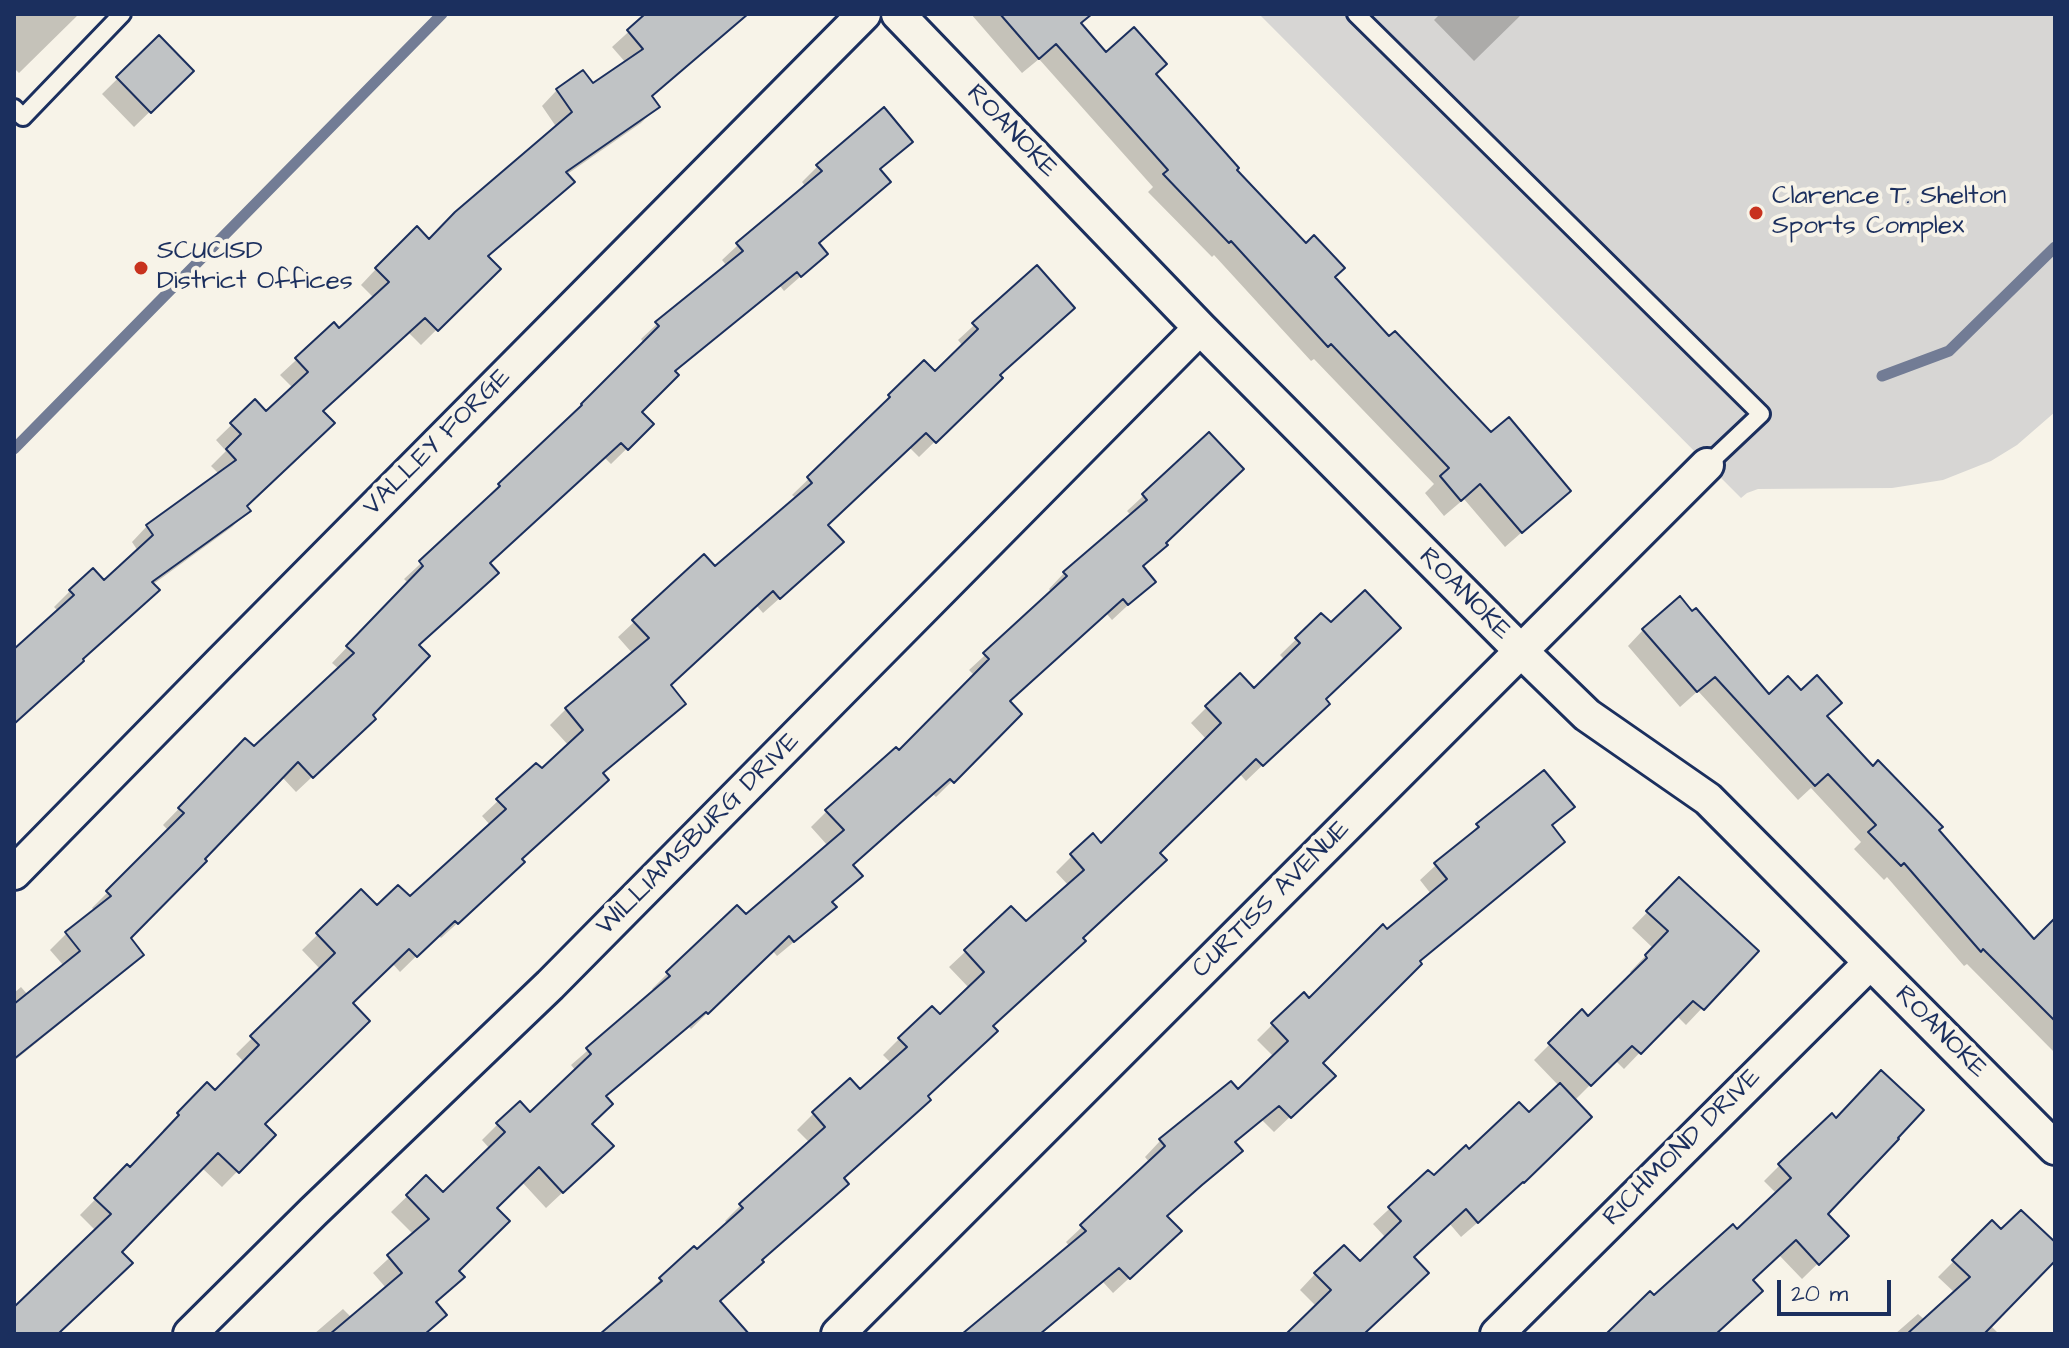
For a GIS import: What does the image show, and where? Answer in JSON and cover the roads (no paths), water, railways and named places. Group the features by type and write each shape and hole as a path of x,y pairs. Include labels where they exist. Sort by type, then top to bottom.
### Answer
{"street":[{"name":"VALLEY FORGE","path":"14,873 864,14"},
{"name":"ROANOKE","path":"898,14 1200,328 1521,651 1587,715 1708,799 2055,1148"},
{"name":"WILLIAMSBURG DRIVE","path":"190,1334 550,985 1200,328"},
{"name":"CURTISS AVENUE","path":"838,1334 1707,465"},
{"name":"RICHMOND DRIVE","path":"1497,1334 1870,963"}],"lane":[{"path":"14,108 23,117 122,14"},
{"path":"1356,14 1761,414 1707,465"}],"waterway":[{"path":"14,449 442,14"},
{"path":"1882,376 1949,351 2055,247"}],"place":[{"name":"Clarence T. Shelton Sports Complex","path":"1756,213"},
{"name":"SCUCISD District Offices","path":"141,268"}]}
